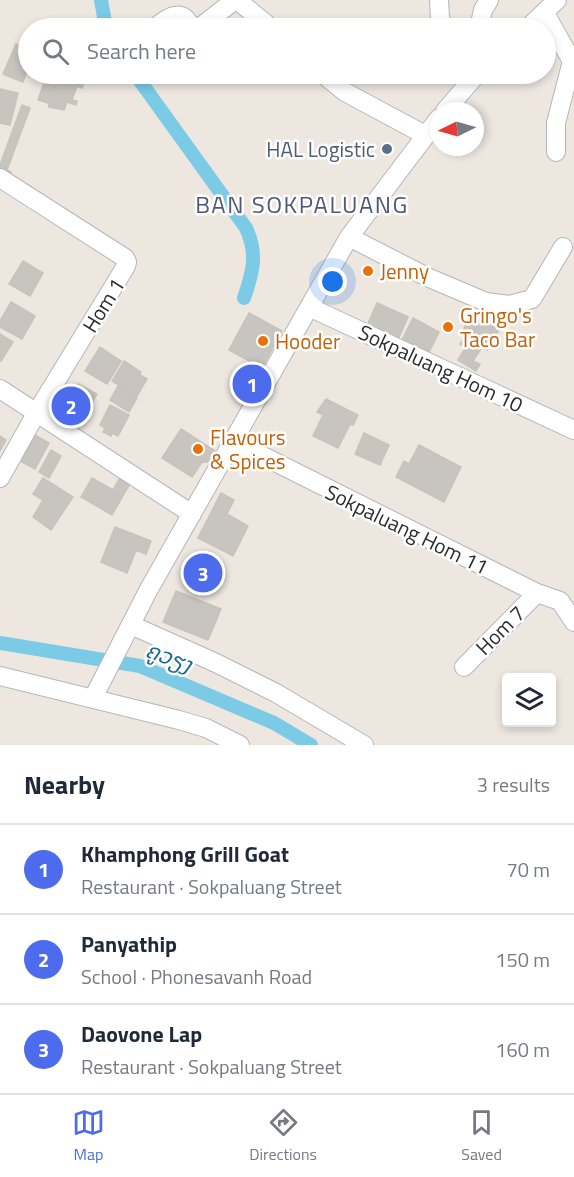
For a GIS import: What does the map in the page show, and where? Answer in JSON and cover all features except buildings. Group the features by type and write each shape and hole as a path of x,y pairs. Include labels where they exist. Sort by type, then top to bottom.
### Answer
{"street":[{"path":"211,18 236,0 258,18"},
{"path":"439,0 440,18"},
{"path":"481,18 489,0"},
{"path":"538,18 551,6"},
{"path":"169,18 178,15 185,18"},
{"path":"556,19 573,63 556,123 556,152"},
{"path":"335,84 345,92 425,135"},
{"path":"453,102 468,84"},
{"path":"95,693 192,514 349,237 430,129"},
{"name":"Hom 1","path":"0,178 127,262 0,478"},
{"path":"349,237 378,254 463,293 486,302 509,304 532,299 563,246"},
{"name":"Sokpaluang Hom 10","path":"309,307 574,430"},
{"path":"0,389 192,514"},
{"name":"Sokpaluang Hom 11","path":"233,441 537,593 560,601 574,622"},
{"name":"Hom 7","path":"464,667 537,593"},
{"path":"131,625 276,693 364,745"},
{"path":"0,676 95,693 204,737 240,745"}],"waterway":[{"path":"101,0 104,18"},
{"path":"142,84 246,228 252,246 253,263 244,298"},
{"name":"ຄູວຽງ","path":"0,643 140,666 274,723 311,745"}],"place":[{"name":"HAL Logistic","path":"387,149"},
{"name":"Jenny","path":"368,271"},
{"name":"Gringo's Taco Bar","path":"448,327"},
{"name":"Hooder","path":"263,341"},
{"name":"Khamphong Grill Goat","path":"252,384"},
{"name":"Panyathip","path":"71,406"},
{"name":"Flavours & Spices","path":"198,449"},
{"name":"Daovone Lap","path":"203,573"}],"district":[{"name":"BAN SOKPALUANG","path":"302,204"}]}
